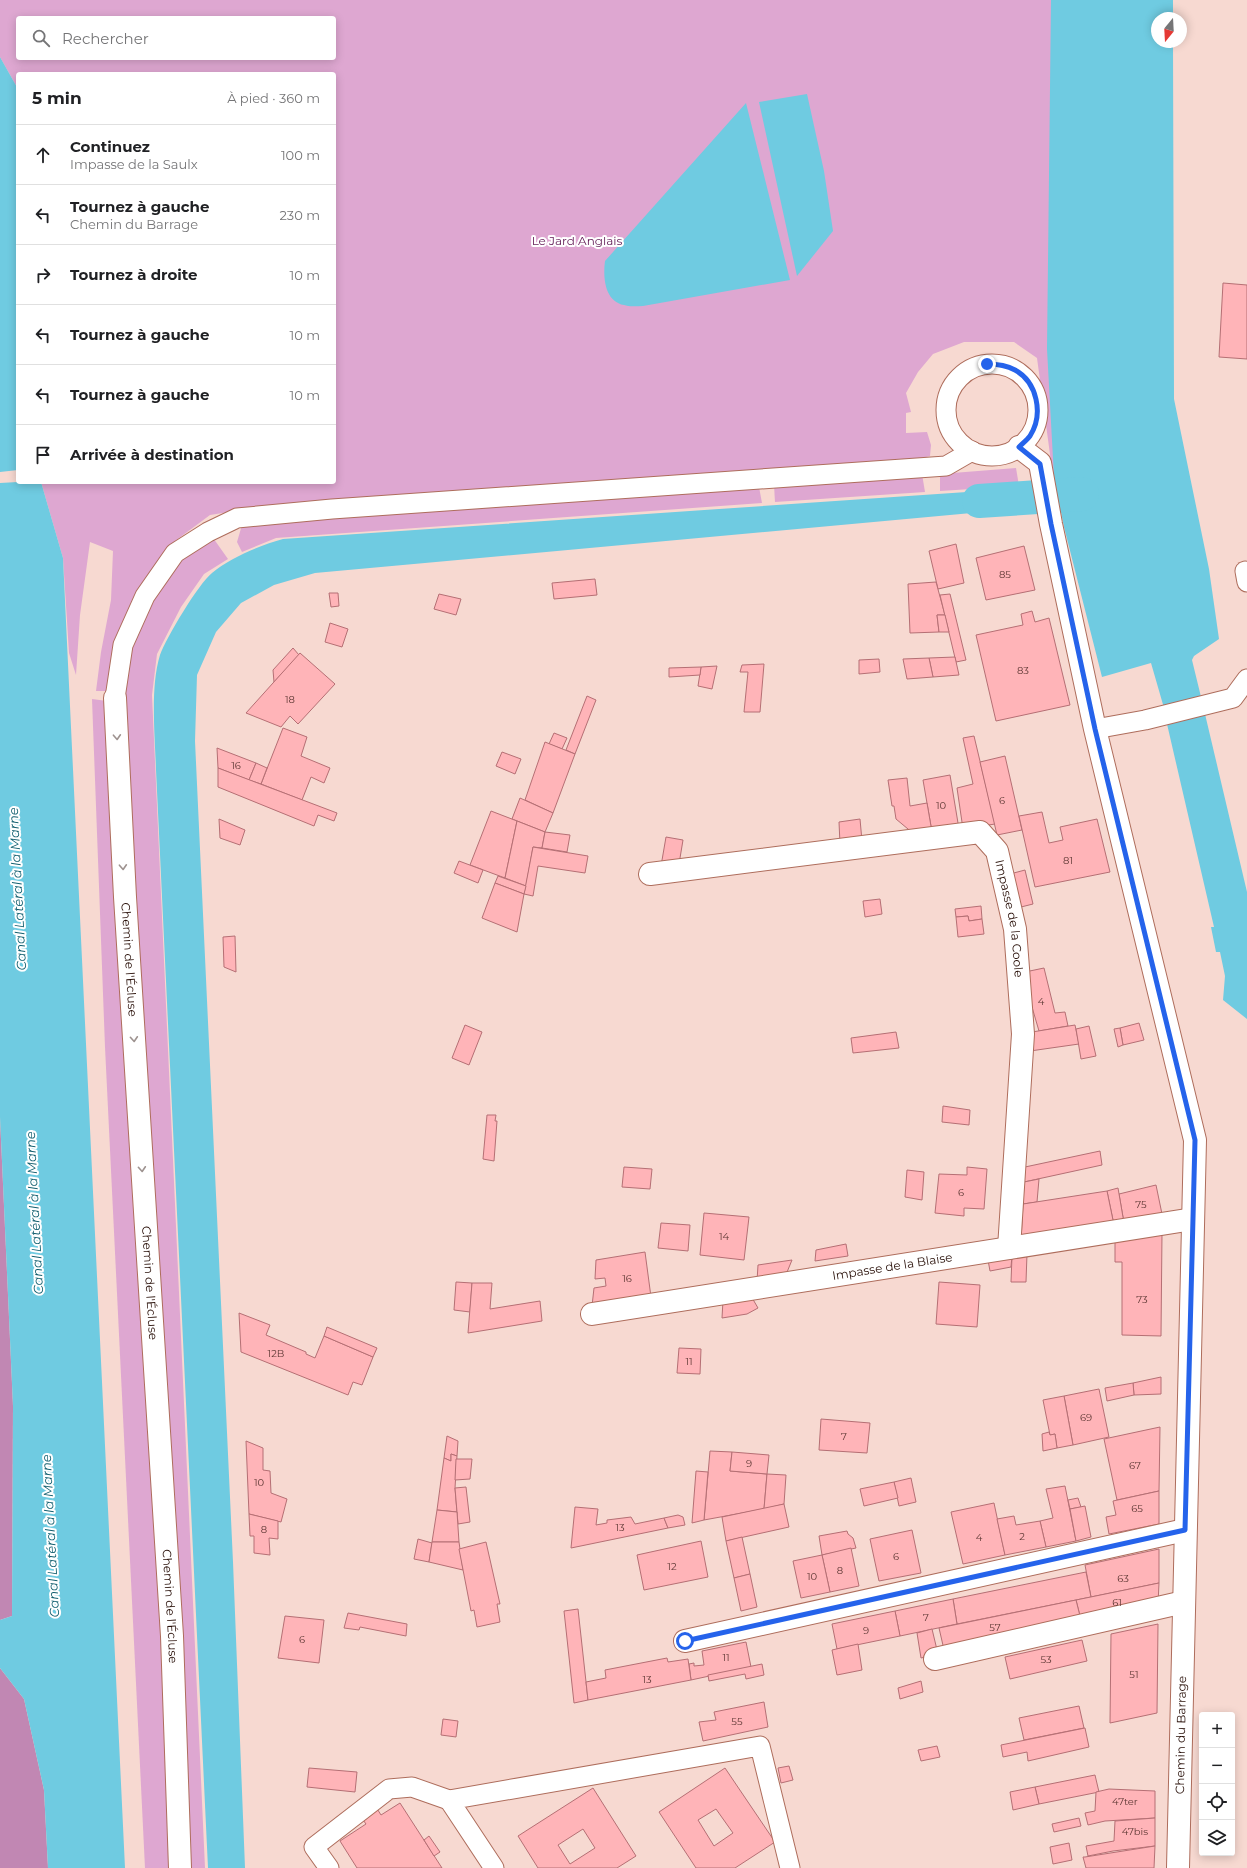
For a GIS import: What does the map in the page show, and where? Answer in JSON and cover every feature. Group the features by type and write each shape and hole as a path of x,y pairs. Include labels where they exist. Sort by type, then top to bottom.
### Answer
{"street":[{"name":"Chemin du Barrage","path":"1019,447 1040,464 1051,524 1095,729 1195,1140 1178,1868"},
{"name":"Chemin de l'Écluse","path":"115,698 125,897 172,1636 180,1868"},
{"name":"Impasse de la Coole","path":"650,874 980,832 997,851 1015,929 1023,1026 1009,1248"},
{"name":"Impasse de la Blaise","path":"592,1314 1193,1220"},
{"path":"685,1641 1185,1530"},
{"path":"935,1659 1184,1602"}],"lane":[{"path":"987,364 1002,365 1015,370 1026,379 1034,391 1038,406 1037,422 1030,436 1019,447 1008,452 996,455 984,455 972,451 959,442 945,418 947,399 953,386 962,375 974,367 987,364"},
{"path":"115,698 123,645 146,596 175,553 208,532 237,518 332,509 946,466 972,451"},
{"path":"1095,729 1145,720 1233,698 1247,679"},
{"path":"329,1868 314,1846 389,1789 412,1787 448,1800 760,1746 790,1868"},
{"path":"448,1800 494,1868"}],"green space":[{"name":"Le Jard Anglais","path":"0,0 1087,0 1095,478 1054,484 1037,358 1014,342 964,342 933,354 918,372 906,393 911,412 906,413 906,433 927,432 931,445 930,456 906,462 279,504 210,515 175,541 149,580 112,691 96,691 101,652 111,600 113,551 90,542 80,615 76,675 69,653 63,558 42,484 336,484 336,72 16,72 16,85 0,57"},
{"path":"1016,468 1019,486 940,491 940,474"},
{"path":"922,474 925,492 775,502 774,485"},
{"path":"759,487 762,503 276,538 242,552 237,542 242,525"},
{"path":"211,535 228,559 204,574 181,607 157,654 152,695 205,1868 182,1868 122,691 130,647 173,563"},
{"path":"92,699 107,701 176,1868 145,1868 105,1047"}],"shaded area":[{"path":"0,1117 13,1406 12,1616 0,1620"},
{"path":"0,1668 24,1699 44,1790 48,1868 0,1868"}],"water":[{"path":"1051,0 1173,0 1173,12 1151,12 1151,48 1173,48 1174,399 1209,569 1219,639 1194,656 1192,660 1202,701 1164,708 1151,663 1102,677 1064,527 1054,477 1047,349"},
{"path":"0,57 16,85 16,470 0,472"},
{"path":"807,94 824,171 833,231 797,276 759,102"},
{"path":"746,103 790,280 643,306 628,306 617,303 612,299 606,287 604,274 605,261"},
{"name":"Canal Latéral à la Marne","path":"16,482 16,484 42,484 63,558 125,1868 48,1868 44,1790 24,1699 0,1668 0,1620 12,1616 13,1406 0,1117 0,483"},
{"path":"1024,488 1027,508 315,573 274,585 241,603 216,632 197,675 195,741 233,1562 245,1868 208,1868 154,727 154,696 157,668 163,647 176,624 199,588 219,567 246,553 283,539"},
{"path":"1205,714 1247,892 1247,1019 1223,1000 1225,976 1220,952 1216,952 1211,927 1214,927 1167,724"}],"building":[{"path":"1223,283 1247,285 1247,359 1219,357"},
{"path":"956,544 964,583 938,589 929,551"},
{"path":"1024,546 1035,590 986,600 976,558"},
{"path":"595,579 597,595 554,599 552,583"},
{"path":"936,582 945,615 937,615 939,632 910,633 908,584"},
{"path":"329,593 338,593 339,606 331,607"},
{"path":"439,594 461,599 456,615 434,609"},
{"path":"950,594 966,660 956,662 940,595"},
{"path":"1032,611 1035,622 1049,618 1070,705 996,721 976,635 1023,625 1021,614"},
{"path":"937,615 945,615 949,632 939,632"},
{"path":"330,623 348,629 342,647 325,642"},
{"path":"293,648 299,655 274,682 273,670"},
{"path":"300,653 335,684 298,724 290,716 281,727 246,713"},
{"path":"955,657 959,675 933,677 929,658"},
{"path":"929,658 933,677 907,679 903,659"},
{"path":"879,659 880,672 859,674 859,660"},
{"path":"764,664 760,712 744,712 748,672 740,672 742,665"},
{"path":"717,666 712,689 698,686 701,667"},
{"path":"701,667 700,675 669,677 669,668"},
{"path":"587,696 596,700 575,754 566,750"},
{"path":"283,728 307,737 301,756 330,768 324,783 311,777 302,800 261,784"},
{"path":"554,733 567,738 562,749 549,744"},
{"path":"974,736 995,824 963,829 957,788 973,784 963,738"},
{"path":"545,742 575,754 553,813 525,800"},
{"path":"217,748 256,763 249,780 218,768"},
{"path":"502,752 521,759 515,774 496,766"},
{"path":"1005,756 1022,830 997,835 980,762"},
{"path":"256,763 267,768 261,784 249,780"},
{"path":"218,768 337,813 334,821 318,815 314,826 218,787"},
{"path":"950,775 959,829 932,832 923,780"},
{"path":"907,778 910,806 927,803 932,832 914,834 896,819 894,806 892,806 888,780"},
{"path":"520,798 553,813 545,832 512,819"},
{"path":"491,811 517,821 505,878 470,865"},
{"path":"1042,812 1049,843 1063,840 1060,827 1097,819 1110,872 1035,887 1019,816"},
{"path":"219,819 245,830 240,845 220,838"},
{"path":"860,819 862,841 840,844 839,822"},
{"path":"517,821 545,832 542,848 533,847 526,886 505,878"},
{"path":"545,832 570,835 567,852 542,848"},
{"path":"666,837 683,840 679,864 661,866"},
{"path":"533,847 588,856 585,873 538,866 533,896 524,894"},
{"path":"459,861 483,870 478,883 454,873"},
{"path":"1025,870 1033,904 1017,908 1010,874"},
{"path":"498,876 526,886 524,894 495,883"},
{"path":"495,883 524,894 517,932 482,918"},
{"path":"880,899 882,914 865,917 863,901"},
{"path":"981,906 982,919 969,921 968,916 956,917 955,909"},
{"path":"968,916 969,921 982,919 984,934 958,937 956,917"},
{"path":"235,936 236,972 224,967 223,937"},
{"path":"1044,968 1055,1013 1065,1012 1068,1026 1039,1031 1027,990 1025,972"},
{"path":"1139,1023 1144,1040 1123,1045 1120,1028"},
{"path":"465,1025 482,1032 469,1065 452,1058"},
{"path":"1075,1025 1079,1044 1030,1051 1032,1032"},
{"path":"1089,1026 1096,1056 1081,1059 1076,1029"},
{"path":"1120,1028 1123,1045 1118,1047 1114,1029"},
{"path":"896,1032 899,1048 853,1053 851,1038"},
{"path":"943,1106 970,1110 969,1125 942,1122"},
{"path":"487,1115 496,1115 495,1121 497,1121 494,1161 483,1159"},
{"path":"1100,1151 1102,1165 1024,1182 1025,1167"},
{"path":"624,1167 652,1169 650,1189 622,1187"},
{"path":"967,1167 987,1169 984,1209 964,1208 964,1216 935,1213 939,1174 967,1175"},
{"path":"907,1170 924,1172 922,1200 905,1197"},
{"path":"1039,1179 1037,1202 1023,1204 1024,1182"},
{"path":"1156,1185 1162,1214 1124,1223 1119,1194"},
{"path":"1118,1188 1124,1223 1114,1225 1107,1191"},
{"path":"1107,1191 1114,1225 1021,1240 1023,1204"},
{"path":"704,1213 749,1217 744,1260 700,1255"},
{"path":"661,1223 690,1225 688,1251 658,1248"},
{"path":"1162,1233 1161,1336 1122,1335 1122,1262 1115,1262 1115,1240"},
{"path":"846,1244 848,1256 815,1261 816,1250"},
{"path":"645,1252 651,1297 592,1306 594,1288 606,1286 605,1278 595,1279 596,1260"},
{"path":"1027,1254 1026,1282 1011,1282 1012,1256"},
{"path":"1012,1256 1011,1267 990,1271 988,1260"},
{"path":"792,1260 785,1277 757,1281 758,1265"},
{"path":"456,1282 472,1283 470,1312 454,1310"},
{"path":"939,1282 980,1285 977,1327 936,1324"},
{"path":"472,1283 492,1283 490,1309 540,1301 542,1321 468,1333"},
{"path":"751,1296 758,1308 747,1314 722,1318 723,1300"},
{"path":"239,1313 270,1325 266,1335 306,1352 306,1354 315,1358 324,1336 373,1357 362,1385 353,1382 348,1395 241,1352"},
{"path":"327,1327 377,1348 373,1357 324,1336"},
{"path":"679,1348 701,1349 700,1374 677,1373"},
{"path":"1161,1377 1161,1394 1134,1395 1133,1383"},
{"path":"1133,1383 1134,1395 1107,1401 1105,1388"},
{"path":"1099,1389 1109,1437 1073,1445 1064,1396"},
{"path":"1064,1396 1073,1445 1057,1448 1055,1434 1050,1435 1043,1400"},
{"path":"821,1419 870,1423 867,1453 819,1450"},
{"path":"1160,1427 1159,1491 1117,1500 1104,1439"},
{"path":"1049,1432 1050,1435 1055,1434 1057,1448 1043,1451 1042,1434"},
{"path":"447,1436 458,1441 457,1456 451,1454 451,1461 444,1458"},
{"path":"246,1441 263,1448 263,1470 270,1471 271,1493 287,1499 281,1522 249,1514"},
{"path":"710,1451 732,1452 730,1471 767,1474 764,1509 704,1520"},
{"path":"732,1452 769,1455 767,1474 730,1471"},
{"path":"451,1454 457,1456 455,1488 457,1512 437,1510 444,1458 451,1461"},
{"path":"456,1459 472,1459 470,1479 455,1480"},
{"path":"696,1471 708,1472 704,1520 692,1523"},
{"path":"767,1474 786,1475 784,1504 764,1509"},
{"path":"911,1478 916,1502 899,1506 894,1482"},
{"path":"894,1482 898,1498 864,1506 860,1489"},
{"path":"1065,1486 1076,1541 1046,1547 1040,1521 1053,1518 1046,1489"},
{"path":"466,1487 470,1522 458,1524 455,1488"},
{"path":"1159,1491 1159,1524 1109,1534 1106,1517 1116,1515 1113,1501"},
{"path":"1078,1498 1081,1507 1070,1509 1068,1500"},
{"path":"994,1503 1005,1555 963,1564 951,1512"},
{"path":"784,1504 789,1527 726,1541 722,1517"},
{"path":"1085,1506 1091,1537 1076,1541 1070,1509"},
{"path":"575,1507 598,1509 596,1525 607,1523 607,1520 631,1517 635,1524 664,1518 668,1528 571,1548"},
{"path":"437,1510 457,1512 459,1542 432,1542"},
{"path":"249,1514 278,1521 278,1539 269,1538 270,1555 254,1553 254,1536 250,1536"},
{"path":"678,1515 683,1517 685,1525 668,1528 664,1518"},
{"path":"1014,1516 1016,1525 1040,1521 1046,1547 1005,1555 997,1519"},
{"path":"912,1530 921,1573 879,1581 870,1539"},
{"path":"847,1531 853,1538 856,1548 822,1555 819,1536"},
{"path":"742,1537 750,1574 734,1578 726,1541"},
{"path":"418,1539 432,1543 429,1562 414,1559"},
{"path":"701,1541 708,1577 644,1590 637,1555"},
{"path":"432,1542 459,1542 463,1570 429,1562"},
{"path":"486,1542 500,1604 497,1604 500,1622 477,1627 474,1610 471,1611 459,1549"},
{"path":"851,1548 859,1586 830,1592 822,1555"},
{"path":"1159,1549 1159,1583 1091,1597 1085,1565"},
{"path":"822,1555 830,1592 801,1598 793,1561"},
{"path":"1086,1572 1091,1597 957,1624 953,1599"},
{"path":"750,1574 757,1607 741,1611 734,1578"},
{"path":"1159,1583 1158,1604 1081,1620 1076,1600"},
{"path":"953,1599 957,1624 900,1636 895,1611"},
{"path":"1076,1600 1081,1620 945,1654 939,1628"},
{"path":"578,1609 588,1700 574,1703 564,1611"},
{"path":"895,1611 900,1636 837,1649 832,1624"},
{"path":"348,1613 407,1624 406,1636 360,1627 359,1630 344,1628"},
{"path":"285,1616 324,1620 319,1663 278,1658"},
{"path":"1158,1624 1157,1713 1110,1723 1111,1634"},
{"path":"932,1629 938,1654 921,1658 917,1633"},
{"path":"1082,1640 1087,1661 1010,1679 1005,1657"},
{"path":"746,1642 751,1667 691,1680 689,1664 694,1663 694,1666 704,1665 702,1651"},
{"path":"858,1644 862,1670 837,1675 832,1650"},
{"path":"667,1658 668,1662 688,1659 691,1680 588,1700 586,1682 606,1678 605,1670"},
{"path":"762,1664 764,1675 746,1679 745,1674 709,1681 708,1675"},
{"path":"921,1681 923,1692 900,1699 898,1688"},
{"path":"764,1702 768,1727 703,1741 699,1722 716,1720 714,1712"},
{"path":"1079,1706 1084,1728 1024,1740 1019,1718"},
{"path":"443,1719 458,1721 456,1737 441,1735"},
{"path":"1085,1728 1089,1747 1028,1761 1027,1752 1003,1757 1001,1745"},
{"path":"937,1746 940,1757 921,1761 918,1750"},
{"path":"789,1766 793,1780 781,1783 778,1768"},
{"path":"309,1768 357,1772 355,1792 307,1787"},
{"path":"725,1768 775,1842 735,1868 696,1868 659,1812","holes":["716,1809 733,1833 714,1846 698,1820"]},
{"path":"1095,1775 1099,1792 1039,1804 1035,1787"},
{"path":"1035,1787 1039,1804 1013,1810 1010,1792"},
{"path":"593,1788 636,1856 617,1868 538,1868 518,1836","holes":["583,1829 595,1848 570,1864 558,1845"]},
{"path":"1109,1789 1155,1791 1155,1818 1105,1821 1088,1825 1085,1813 1095,1811 1096,1792"},
{"path":"400,1803 442,1868 357,1868 340,1841 366,1824 361,1817 376,1807 381,1815"},
{"path":"1079,1818 1081,1826 1054,1832 1052,1824"},
{"path":"1155,1818 1155,1846 1113,1851 1088,1856 1086,1846 1114,1841 1115,1821"},
{"path":"429,1836 440,1852 434,1856 424,1840"},
{"path":"1069,1843 1072,1860 1053,1864 1050,1847"},
{"path":"1155,1846 1154,1868 1086,1868 1083,1857 1085,1857"}],"waterway":[{"path":"979,501 1082,494"}],"route":[{"path":"685,1641 1185,1530 1195,1140 1095,729 1051,524 1040,464 1019,447 1030,436 1037,422 1038,406 1034,391 1026,379 1015,370 1002,365 987,364"}]}
